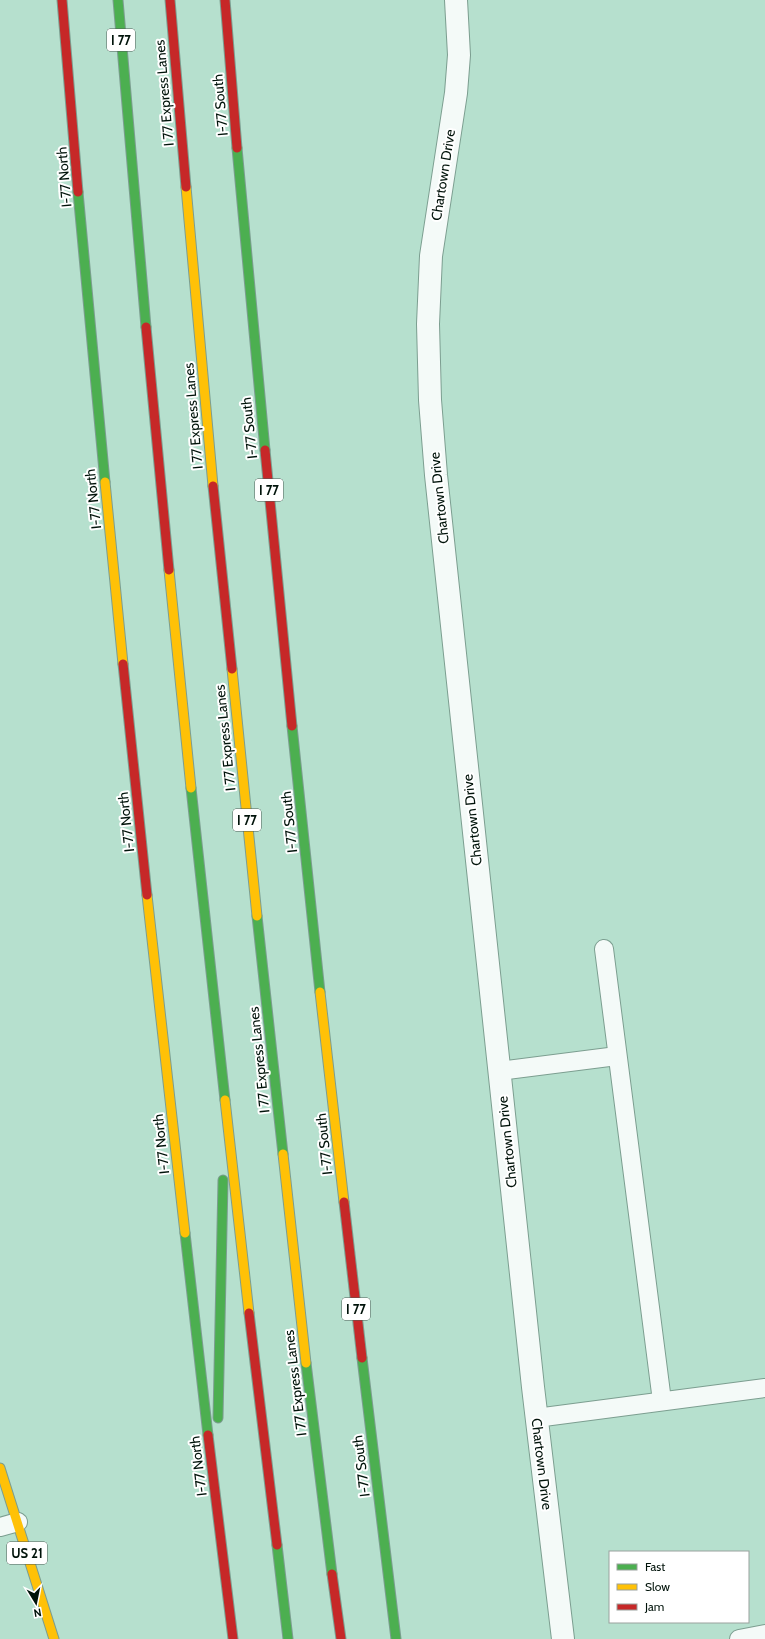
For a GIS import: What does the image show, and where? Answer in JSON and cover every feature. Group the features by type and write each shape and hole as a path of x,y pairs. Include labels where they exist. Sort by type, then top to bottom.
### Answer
{"main road":[{"name":"I-77 North","path":"62,0 97,396 126,693 159,1004 232,1639"},
{"name":"I 77","path":"118,0 151,383 178,656 225,1091 288,1639"},
{"name":"I 77 Express Lanes","path":"170,0 202,370 234,698 298,1287 341,1639"},
{"name":"I-77 South","path":"225,0 258,373 289,692 351,1265 396,1639"},
{"path":"216,1500 225,1091"},
{"name":"US 21","path":"0,1468 54,1639"}],"street":[{"name":"Chartown Drive","path":"456,0 459,56 456,93 431,256 428,324 430,400 436,475 536,1418 563,1639"}],"lane":[{"path":"604,949 662,1401"},
{"path":"499,1071 618,1056"},
{"path":"536,1418 765,1388"},
{"path":"0,1527 18,1522"},
{"path":"739,1639 765,1634"}],"traffic: fast":[{"path":"118,0 146,327"},
{"path":"237,148 265,450"},
{"path":"78,192 105,482"},
{"path":"292,726 320,992"},
{"path":"191,788 225,1100"},
{"path":"257,916 283,1154"},
{"path":"218,1418 223,1180"},
{"path":"185,1233 208,1435"},
{"path":"362,1358 396,1639"},
{"path":"306,1363 332,1574"},
{"path":"277,1545 288,1639"}],"traffic: slow":[{"path":"186,187 213,486"},
{"path":"105,482 123,664"},
{"path":"169,570 191,788"},
{"path":"232,669 257,916"},
{"path":"147,895 185,1233"},
{"path":"320,992 344,1202"},
{"path":"225,1100 249,1313"},
{"path":"283,1154 306,1363"},
{"path":"0,1468 54,1639"}],"traffic: jam":[{"path":"62,0 78,192"},
{"path":"170,0 186,187"},
{"path":"225,0 237,148"},
{"path":"146,327 169,570"},
{"path":"265,450 292,726"},
{"path":"213,486 232,669"},
{"path":"123,664 147,895"},
{"path":"344,1202 362,1358"},
{"path":"249,1313 277,1545"},
{"path":"208,1435 233,1639"},
{"path":"332,1574 341,1639"}]}
